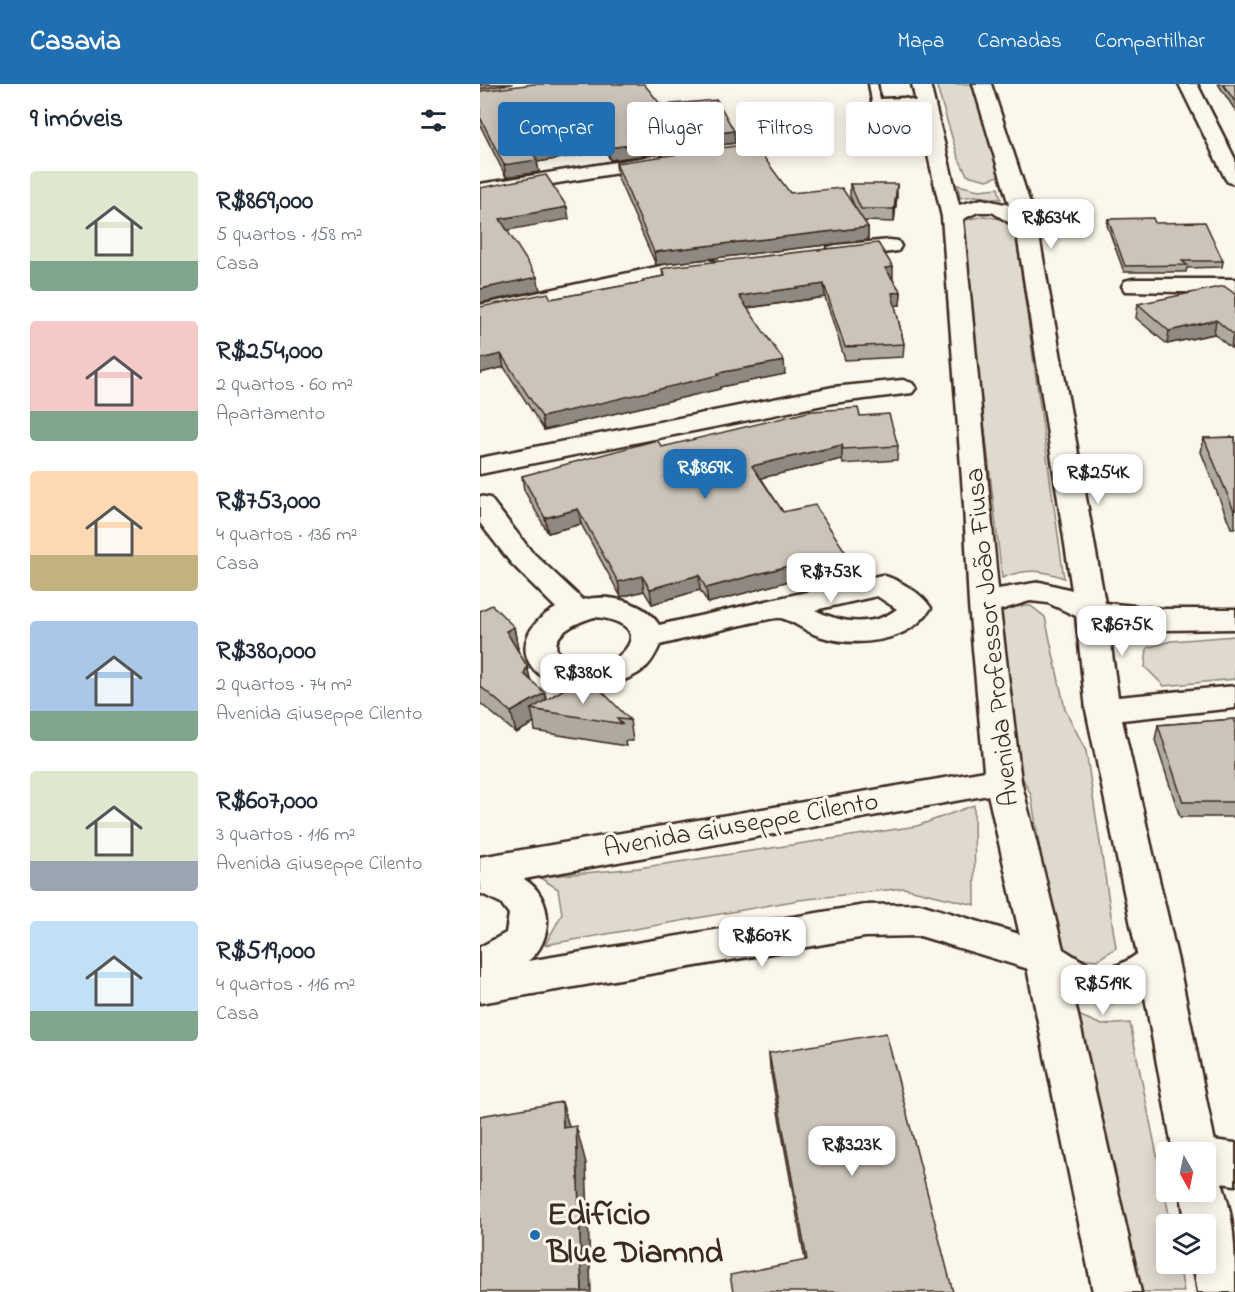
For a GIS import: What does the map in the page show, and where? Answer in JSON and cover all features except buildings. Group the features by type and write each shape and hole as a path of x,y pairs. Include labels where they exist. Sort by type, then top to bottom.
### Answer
{"main road":[{"name":"Avenida Professor João Fiusa","path":"921,84 925,102"},
{"path":"982,84 1003,179 1026,225 1091,610 1103,710 1158,961 1193,1142"},
{"path":"1188,84 1229,153 1235,178"},
{"name":"Avenida Professor João Fiusa","path":"932,131 952,217 978,506 984,604 1003,781 1045,958 1117,1292"},
{"path":"480,190 680,157"},
{"path":"939,161 964,180"},
{"path":"952,217 967,207 995,205 1005,208 1026,225"},
{"path":"820,254 890,246"},
{"path":"480,312 670,271 728,265"},
{"path":"1133,286 1235,286"},
{"path":"480,465 833,395 903,388"},
{"path":"480,504 521,557 576,610"},
{"path":"984,604 1017,591 1039,591 1058,595 1091,610 1188,621 1235,619"},
{"path":"647,638 784,606"},
{"path":"610,607 625,611 641,622 647,638 644,649 635,660 621,669 595,676 568,675 553,669 543,661 538,650 539,638 547,626 576,610 610,607"},
{"path":"1103,710 1235,697"},
{"name":"Avenida Giuseppe Cilento","path":"480,872 1003,781"},
{"path":"480,877 514,889 525,901 529,918 526,935 516,949 480,964"},
{"path":"480,986 865,921 920,920 969,932 1045,958 1085,983 1106,987 1133,981 1158,961"},
{"path":"1216,1161 1235,1164"},
{"path":"1205,1202 1222,1292"}],"lane":[{"path":"873,84 876,102 908,102"}],"shaded area":[{"path":"936,84 974,84 1002,175 987,180 967,175 958,157"},
{"path":"958,185 979,190 998,188 1001,199 975,196 960,198"},
{"path":"984,216 1001,219 1015,228 1064,578 1033,571 1002,578 961,221"},
{"path":"1010,606 1031,606 1045,617 1065,709 1086,751 1116,948 1097,960 1073,958 1054,936 1031,795 1015,763 997,611"},
{"path":"1235,636 1235,679 1164,686 1145,667 1147,648 1171,641"},
{"path":"974,805 975,905 904,888 799,900 545,945 562,914 558,889 539,877 638,868 917,826"},
{"path":"1064,1009 1102,1025 1130,1023 1156,1150 1156,1202 1167,1202 1169,1214 1156,1214 1156,1274 1181,1274 1184,1292 1139,1292"}],"place":[{"name":"Edifício Blue Diamnd","path":"535,1235"}]}
